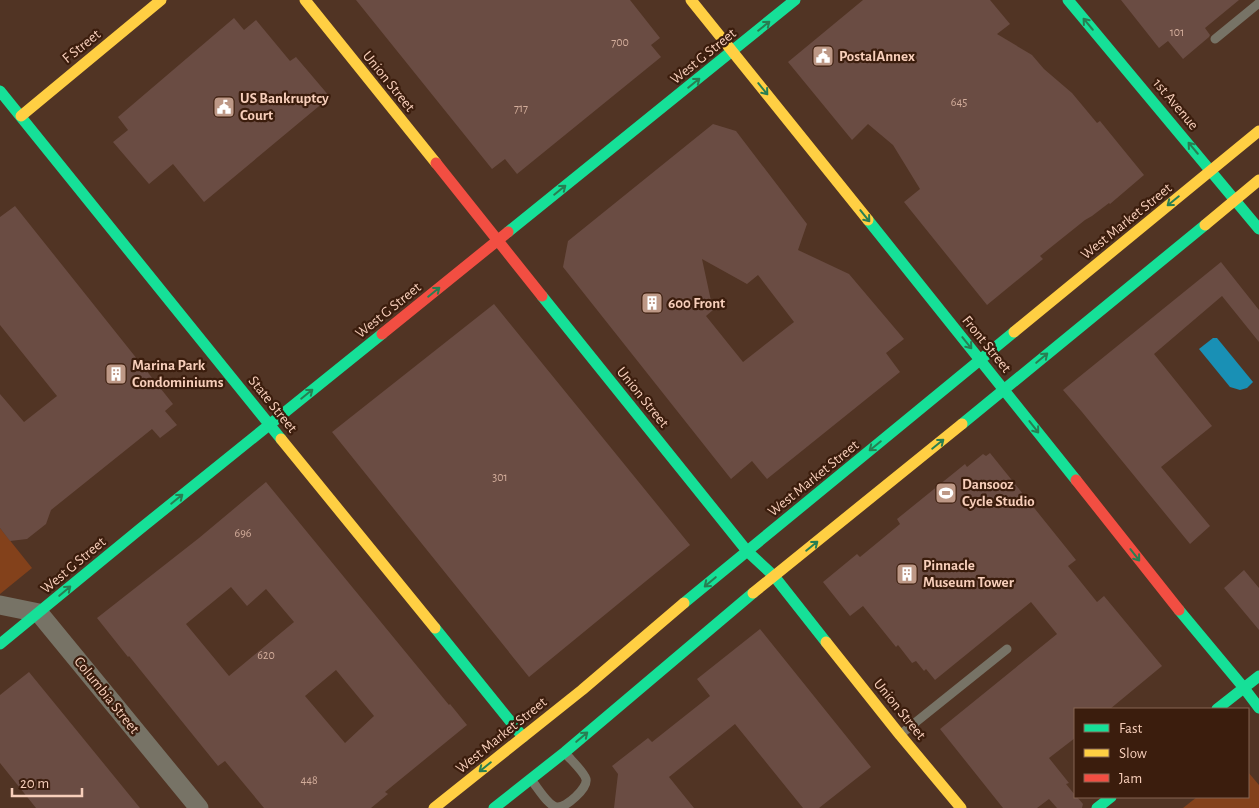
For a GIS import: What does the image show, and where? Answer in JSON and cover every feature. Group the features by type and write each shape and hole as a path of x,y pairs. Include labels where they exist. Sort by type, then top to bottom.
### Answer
{"main road":[{"name":"F Street","path":"21,116 161,0"},
{"name":"Union Street","path":"305,0 747,551 774,576 900,735 961,808"},
{"name":"Front Street","path":"691,0 1259,708"},
{"name":"West G Street","path":"0,644 795,0"},
{"name":"1st Avenue","path":"1068,0 1259,229"},
{"name":"State Street","path":"0,91 523,736"},
{"name":"West Market Street","path":"434,808 635,646 691,597 1259,131"},
{"path":"494,808 564,752 774,576 1259,180"},
{"path":"1219,708 1259,676"},
{"path":"558,723 563,704"},
{"path":"510,763 523,736"},
{"path":"531,760 531,779"},
{"path":"1097,808 1110,798"}],"street":[{"path":"0,605 39,613"},
{"name":"Columbia Street","path":"39,613 199,808"}],"lane":[{"path":"1215,39 1259,3"},
{"path":"900,735 1007,649"},
{"path":"531,779 551,804 557,807 563,806 570,801 583,790 586,778 564,752"}],"shaded area":[{"path":"0,528 32,568 0,594"},
{"path":"1249,773 1259,785 1259,808 1183,808 1196,798 1249,798"}],"water":[{"path":"1213,338 1217,338 1253,382 1247,388 1240,390 1230,387 1199,349"}],"building":[{"path":"356,0 630,0 660,38 651,45 661,57 517,174 505,159 492,169"},
{"path":"863,0 990,0 1010,24 997,34 1032,55 1044,69 1072,93 1097,123 1100,121 1144,175 1110,204 1085,220 1040,256 1043,259 987,305 904,202 920,189 893,145 868,124 852,140 788,62"},
{"path":"1121,0 1239,0 1205,28 1210,35 1209,37 1183,59 1168,41 1159,48"},
{"name":"US Bankruptcy Court","path":"234,18 244,30 256,20 290,61 296,57 330,97 204,202 173,164 149,184 113,142 128,130 118,117"},
{"name":"600 Front","path":"713,124 736,131 807,224 798,250 849,274 904,339 886,353 900,372 767,479 752,461 731,479 563,267 568,241","holes":["702,259 747,284 758,275 794,322 743,362 706,316 713,310"]},
{"name":"Marina Park Condominiums","path":"15,206 173,404 165,411 177,425 160,438 152,429 51,510 46,524 27,539 10,541 0,528 0,394 24,422 57,396 0,325 0,217"},
{"path":"1221,262 1259,310 1259,342 1222,296 1154,354 1212,426 1161,467 1210,526 1190,544 1063,390"},
{"path":"494,304 690,545 529,677 332,432"},
{"path":"990,453 1076,560 1068,566 1097,602 1104,596 1162,666 1111,708 1074,708 1074,739 1049,758 1069,783 1066,784 1074,794 1074,798 1078,798 1083,804 1082,808 1057,808 1049,799 1037,808 1003,808 940,729 1057,634 1031,602 935,680 916,661 912,663 898,645 896,647 863,606 850,616 823,582 857,554 860,557 900,524 897,519 965,464 967,467 983,454 986,456"},
{"path":"266,482 467,725 385,792 388,794 371,808 264,808 225,761 218,766 97,618 199,538","holes":["231,587 247,606 266,589 294,622 229,676 186,624","336,670 374,716 345,743 305,696"]},
{"path":"1244,570 1259,588 1259,630 1224,588"},
{"path":"760,629 871,767 819,808 803,808 735,724 669,777 694,808 614,808 618,774 612,766 648,738 652,742 710,696 697,679"},
{"path":"29,672 140,808 36,808 0,763 0,695"}],"traffic: fast":[{"path":"508,232 795,0"},
{"path":"1068,0 1259,229"},
{"path":"0,91 281,439"},
{"path":"868,220 1076,480"},
{"path":"962,424 1205,225"},
{"path":"542,296 747,551 774,576 826,642"},
{"path":"684,603 1014,332"},
{"path":"0,644 382,334"},
{"path":"494,808 565,752 753,593"},
{"path":"1179,610 1259,708"},
{"path":"435,628 523,737"},
{"path":"1218,708 1259,676"},
{"path":"1097,808 1110,798"}],"traffic: slow":[{"path":"21,116 161,0"},
{"path":"305,0 436,163"},
{"path":"691,0 868,220"},
{"path":"1014,332 1259,131"},
{"path":"1205,225 1259,180"},
{"path":"753,593 962,424"},
{"path":"281,439 435,628"},
{"path":"434,808 582,690 684,603"},
{"path":"826,642 961,808"}],"traffic: jam":[{"path":"436,163 542,296"},
{"path":"382,334 508,232"},
{"path":"1076,480 1179,610"}],"place":[{"name":"PostalAnnex","path":"823,56"},
{"name":"US Bankruptcy Court","path":"224,107"},
{"name":"600 Front","path":"652,303"},
{"name":"Marina Park Condominiums","path":"116,374"},
{"name":"Dansooz Cycle Studio","path":"946,493"},
{"name":"Pinnacle Museum Tower","path":"907,574"}]}
